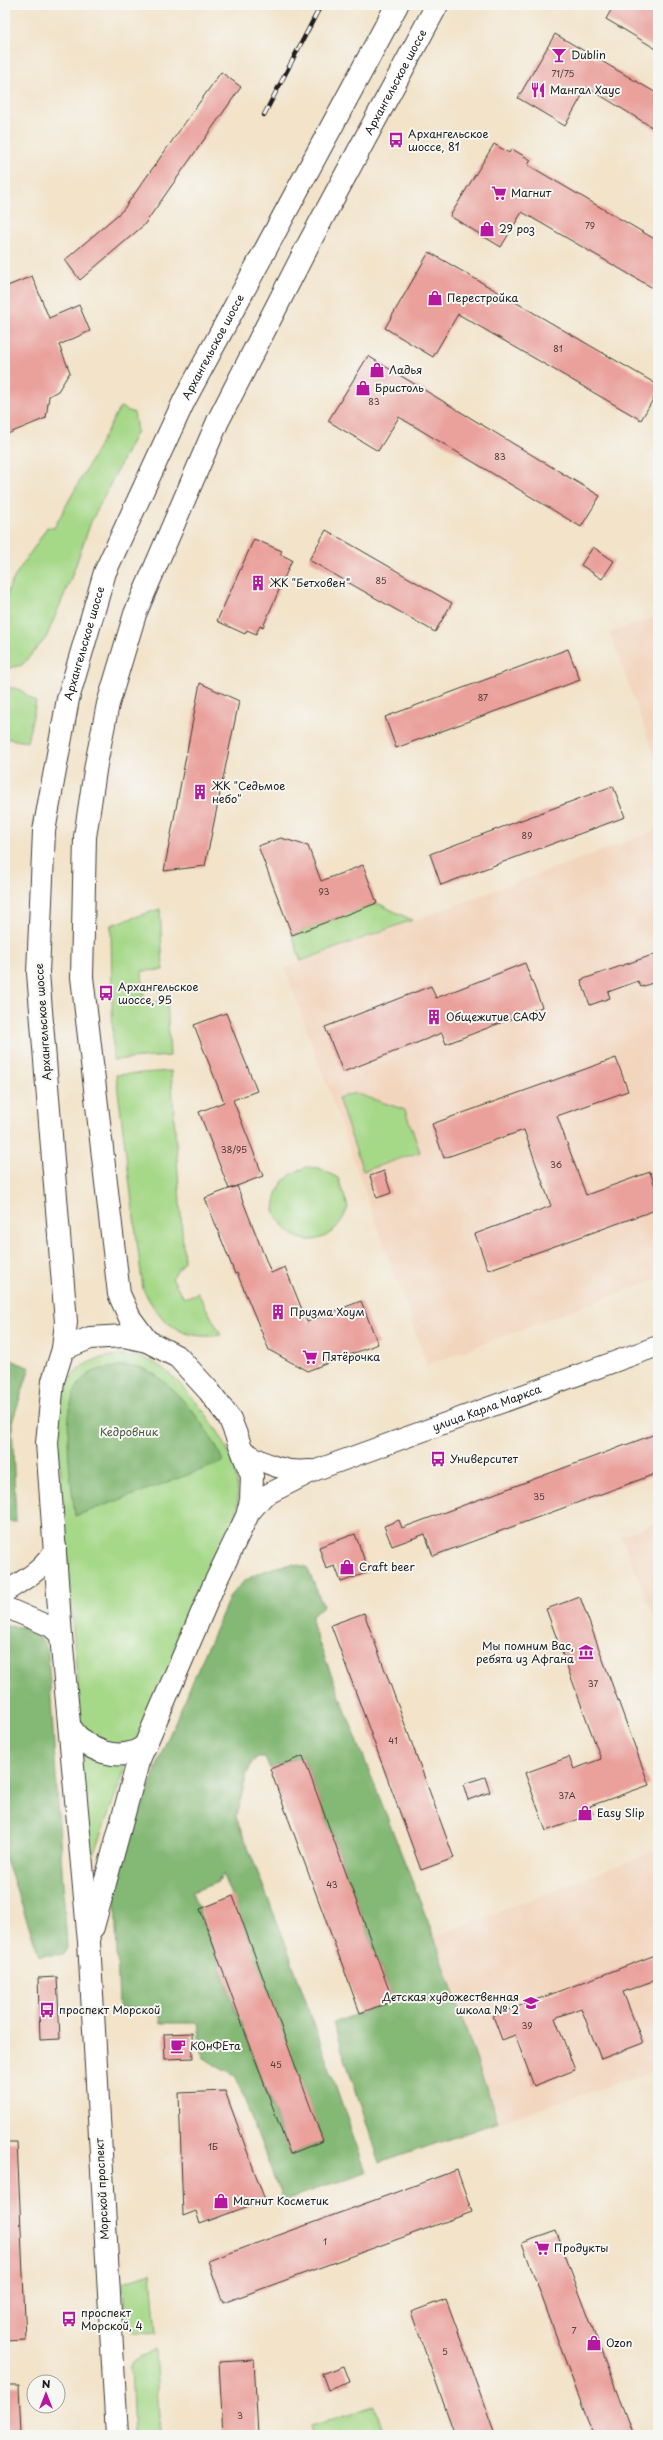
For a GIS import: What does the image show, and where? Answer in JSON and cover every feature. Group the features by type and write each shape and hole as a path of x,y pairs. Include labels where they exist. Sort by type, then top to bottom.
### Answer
{"main road":[{"name":"Архангельское шоссе","path":"61,1636 56,1547 47,1443 53,1381 63,1349 66,1322 38,973 44,831 68,699 105,572 184,401 397,5"},
{"name":"Архангельское шоссе","path":"147,1341 130,1318 119,1294 82,977 85,837 96,764 108,704 135,614 218,421 308,245 437,5"},
{"path":"63,1349 90,1338 124,1336 147,1341 178,1357 209,1391 230,1419 244,1451 252,1476 251,1500 247,1516 214,1587 155,1727 138,1762 89,1942"},
{"name":"Морской проспект","path":"61,1636 89,1942 117,2435"},
{"path":"70,1727 84,1744 106,1752 129,1754 145,1746"}],"street":[{"name":"улица Карла Маркса","path":"316,1470 658,1346"},
{"path":"244,1451 267,1465 301,1472 316,1470"},
{"path":"247,1516 264,1496 316,1470"},
{"path":"5,1592 43,1567 50,1560 56,1547"},
{"path":"5,1607 46,1625 61,1636"}],"shaded area":[{"path":"658,616 658,766 610,633"},
{"path":"658,830 658,1278 427,1365 285,968"},
{"path":"658,1522 658,1626 621,1536"},
{"name":"Детская художественная школа № 2","path":"658,1850 658,2069 394,2158 369,2082 434,1937"}],"green space":[{"path":"120,407 134,413 137,431 91,522 70,581 46,638 22,665 5,669 4,605 9,589 18,571 47,527 54,528"},
{"path":"5,687 19,689 36,702 27,742 5,738"},
{"path":"377,903 412,920 301,961 292,935"},
{"path":"160,909 163,970 142,971 144,1002 167,1001 170,1056 113,1060 111,925"},
{"path":"171,1071 184,1261 172,1278 184,1298 198,1293 221,1335 195,1335 174,1327 157,1311 143,1289 116,1075"},
{"path":"355,1093 405,1110 420,1152 363,1171 338,1098"},
{"path":"307,1167 319,1168 338,1178 348,1207 341,1221 332,1231 322,1237 312,1240 301,1239 291,1233 281,1224 274,1210 279,1188 292,1174"},
{"path":"116,1355 148,1360 163,1368 189,1394 219,1433 232,1463 238,1495 237,1512 147,1724 134,1742 109,1746 81,1729 57,1428 65,1387 70,1378 77,1370 87,1363"},
{"path":"9,1359 30,1368 12,1422 16,1522 5,1521 5,1367"},
{"name":"Кедровник","path":"121,1366 139,1367 151,1372 164,1381 189,1407 200,1422 210,1436 223,1462 75,1516 68,1438 72,1398 80,1383 94,1371"},
{"path":"292,1564 307,1567 323,1606 312,1616 312,1625 434,1937 498,2122 380,2163 333,2023 393,2001 303,1756 270,1769 265,1757 258,1757 252,1762 246,1777 236,1817 285,1942 366,2172 283,2201 235,2075 203,2058 198,2023 161,2023 160,2011 119,2008 115,1901 119,1870 164,1747 230,1596 250,1578 266,1570","holes":["223,1874 323,2141 290,2154 192,1892 218,1882"]},
{"path":"5,1626 28,1627 45,1643 48,1653 67,1947 62,1955 39,1955 5,1857"},
{"path":"79,1753 93,1760 127,1764 89,1866"},
{"path":"151,2273 156,2334 133,2333 125,2326 123,2282"},
{"path":"155,2349 160,2435 134,2435 131,2363"},
{"path":"375,2406 384,2435 312,2435 310,2426"}],"building":[{"path":"614,5 658,5 658,50 606,19"},
{"path":"555,34 658,94 658,131 587,87 565,126 518,98"},
{"path":"221,72 241,87 144,225 80,280 65,260 123,210"},
{"path":"494,144 509,153 512,149 531,160 528,165 658,241 658,291 522,212 501,247 450,216"},
{"path":"429,252 658,385 658,391 641,420 458,314 433,357 385,328"},
{"path":"32,276 49,318 79,305 90,331 59,345 70,372 58,391 49,396 46,418 5,435 5,287"},
{"path":"368,356 600,496 581,527 399,417 378,451 328,421"},
{"path":"326,530 452,603 435,632 309,560"},
{"name":"ЖК \"Бетховен\"","path":"254,539 282,551 280,554 292,560 263,627 260,626 256,634 247,630 245,634 217,621"},
{"path":"593,547 614,561 602,579 581,565"},
{"path":"568,649 580,680 396,748 385,717"},
{"name":"ЖК \"Седьмое небо\"","path":"200,683 239,701 205,866 164,871"},
{"path":"613,786 625,817 441,885 430,854"},
{"path":"281,838 308,846 321,881 363,865 377,903 292,935 258,846"},
{"path":"658,953 658,981 641,987 638,981 608,992 610,998 590,1005 581,980"},
{"name":"Общежитие САФУ","path":"525,963 542,1007 446,1044 442,1033 343,1072 325,1027 431,986 436,998"},
{"path":"226,1013 257,1091 233,1100 263,1176 229,1189 199,1112 224,1102 194,1025"},
{"path":"616,1058 628,1091 557,1116 586,1195 650,1172 658,1194 658,1209 488,1270 475,1234 551,1206 524,1130 444,1158 432,1124"},
{"path":"384,1171 391,1193 377,1198 370,1176"},
{"name":"Призма Хоум","path":"237,1186 271,1273 285,1267 307,1322 361,1301 378,1344 307,1371 269,1350 237,1273 235,1274 205,1198"},
{"path":"658,1433 658,1473 433,1556 425,1534 392,1546 384,1526 399,1520 402,1528"},
{"path":"355,1534 369,1572 341,1582 335,1566 326,1569 319,1547"},
{"path":"580,1597 649,1785 590,1806 593,1814 546,1831 525,1773 569,1757 574,1769 601,1759 546,1609"},
{"path":"364,1613 454,1858 421,1870 331,1625"},
{"path":"303,1756 393,2001 360,2013 270,1769"},
{"path":"485,1777 490,1792 468,1800 463,1784"},
{"path":"233,1896 323,2141 290,2154 200,1909"},
{"path":"658,1954 658,1979 623,1992 643,2043 601,2059 581,2008 555,2018 575,2070 534,2086 515,2035 502,2040 493,2016"},
{"path":"57,1977 60,2039 40,2040 38,1978"},
{"name":"КОнФЕта","path":"192,2033 193,2058 165,2059 164,2034"},
{"path":"225,2091 265,2200 200,2224 196,2211 183,2216 179,2093"},
{"path":"5,2142 17,2142 26,2340 5,2341"},
{"path":"457,2170 472,2212 223,2303 208,2261"},
{"path":"556,2231 633,2435 593,2435 522,2243"},
{"path":"446,2299 495,2435 455,2435 411,2312"},
{"path":"254,2360 258,2435 223,2435 219,2362"},
{"path":"344,2366 350,2382 328,2390 322,2374"},
{"path":"5,2385 19,2385 21,2435 5,2435"}],"railway":[{"path":"264,115 321,5"}],"place":[{"name":"Dublin","path":"559,55"},
{"name":"Мангал Хаус","path":"538,90"},
{"name":"Архангельское шоссе, 81","path":"396,140"},
{"name":"Магнит","path":"499,193"},
{"name":"29 роз","path":"487,229"},
{"name":"Перестройка","path":"435,298"},
{"name":"Ладья","path":"377,370"},
{"name":"Бристоль","path":"363,388"},
{"name":"ЖК \"Бетховен\"","path":"258,583"},
{"name":"ЖК \"Седьмое небо\"","path":"200,792"},
{"name":"Архангельское шоссе, 95","path":"106,993"},
{"name":"Общежитие САФУ","path":"434,1017"},
{"name":"Призма Хоум","path":"278,1312"},
{"name":"Пятёрочка","path":"310,1357"},
{"name":"Университет","path":"438,1459"},
{"name":"Craft beer","path":"347,1567"},
{"name":"Мы помним Вас, ребята из Афгана","path":"586,1652"},
{"name":"Easy Slip","path":"585,1813"},
{"name":"Детская художественная школа № 2","path":"531,2003"},
{"name":"проспект Морской","path":"47,2010"},
{"name":"КОнФЕта","path":"178,2046"},
{"name":"Магнит Косметик","path":"221,2201"},
{"name":"Продукты","path":"542,2248"},
{"name":"проспект Морской, 4","path":"69,2319"},
{"name":"Ozon","path":"594,2343"}]}
